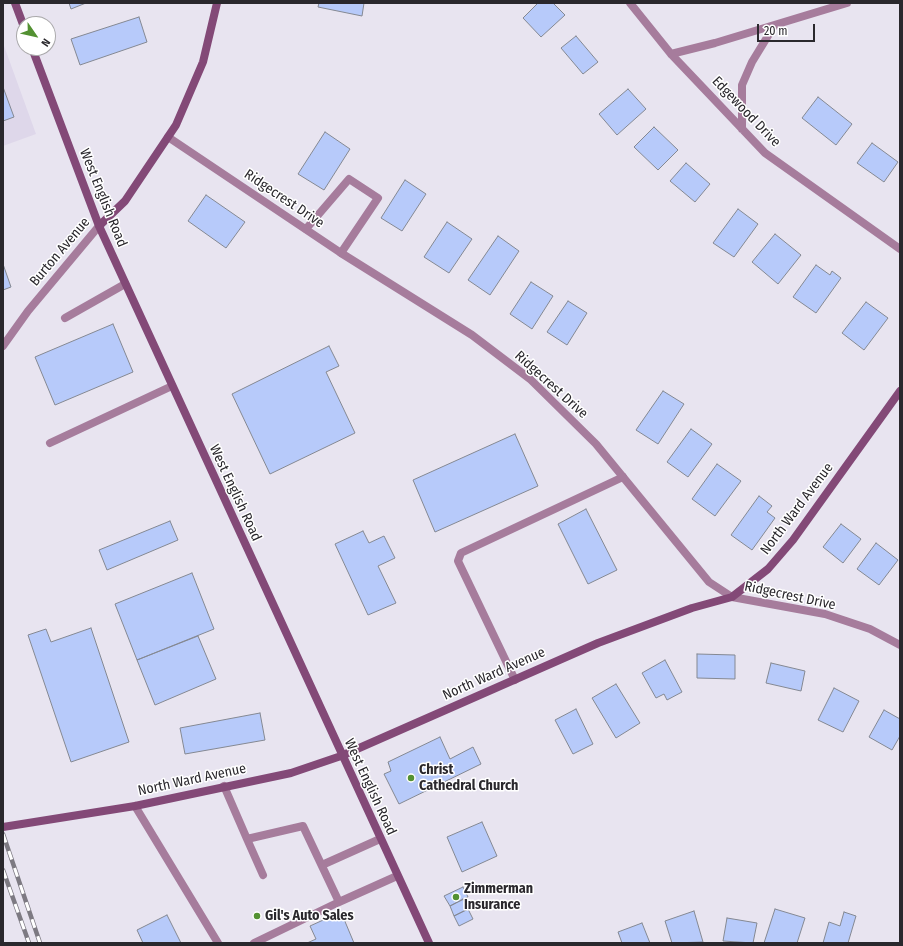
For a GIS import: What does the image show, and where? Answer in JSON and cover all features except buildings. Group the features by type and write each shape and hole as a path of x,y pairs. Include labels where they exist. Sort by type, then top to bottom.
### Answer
{"street":[{"path":"15,3 20,16"},
{"name":"Burton Avenue","path":"3,346 28,310 99,226 125,201 168,138 176,125 203,62 217,3"},
{"name":"Edgewood Drive","path":"630,3 671,54 765,153 900,249"},
{"path":"671,54 774,26 847,3"},
{"path":"742,129 742,85 752,62 774,26"},
{"name":"West English Road","path":"35,56 99,226 341,756 429,943"},
{"name":"Ridgecrest Drive","path":"168,138 342,253 472,335 530,379 596,444 709,582 732,597 825,614 870,629 900,645"},
{"path":"306,229 349,179 378,198 342,253"},
{"path":"65,318 125,284"},
{"path":"50,443 172,386"},
{"name":"North Ward Avenue","path":"4,826 135,806 291,773 341,756 598,643 692,608 732,597 768,569 793,540 900,391"},
{"path":"515,680 458,561 461,553 623,476"},
{"path":"224,786 263,875"},
{"path":"135,806 218,943"},
{"path":"247,839 303,826 339,902"},
{"path":"322,864 380,839"},
{"path":"254,943 397,876"}],"shaded area":[{"path":"3,43 36,134 3,146"}],"railway":[{"path":"3,834 40,943"},
{"path":"3,870 29,943"}],"place":[{"name":"Christ Cathedral Church","path":"411,778"},
{"name":"Zimmerman Insurance","path":"456,897"},
{"name":"Gil's Auto Sales","path":"257,916"}]}
